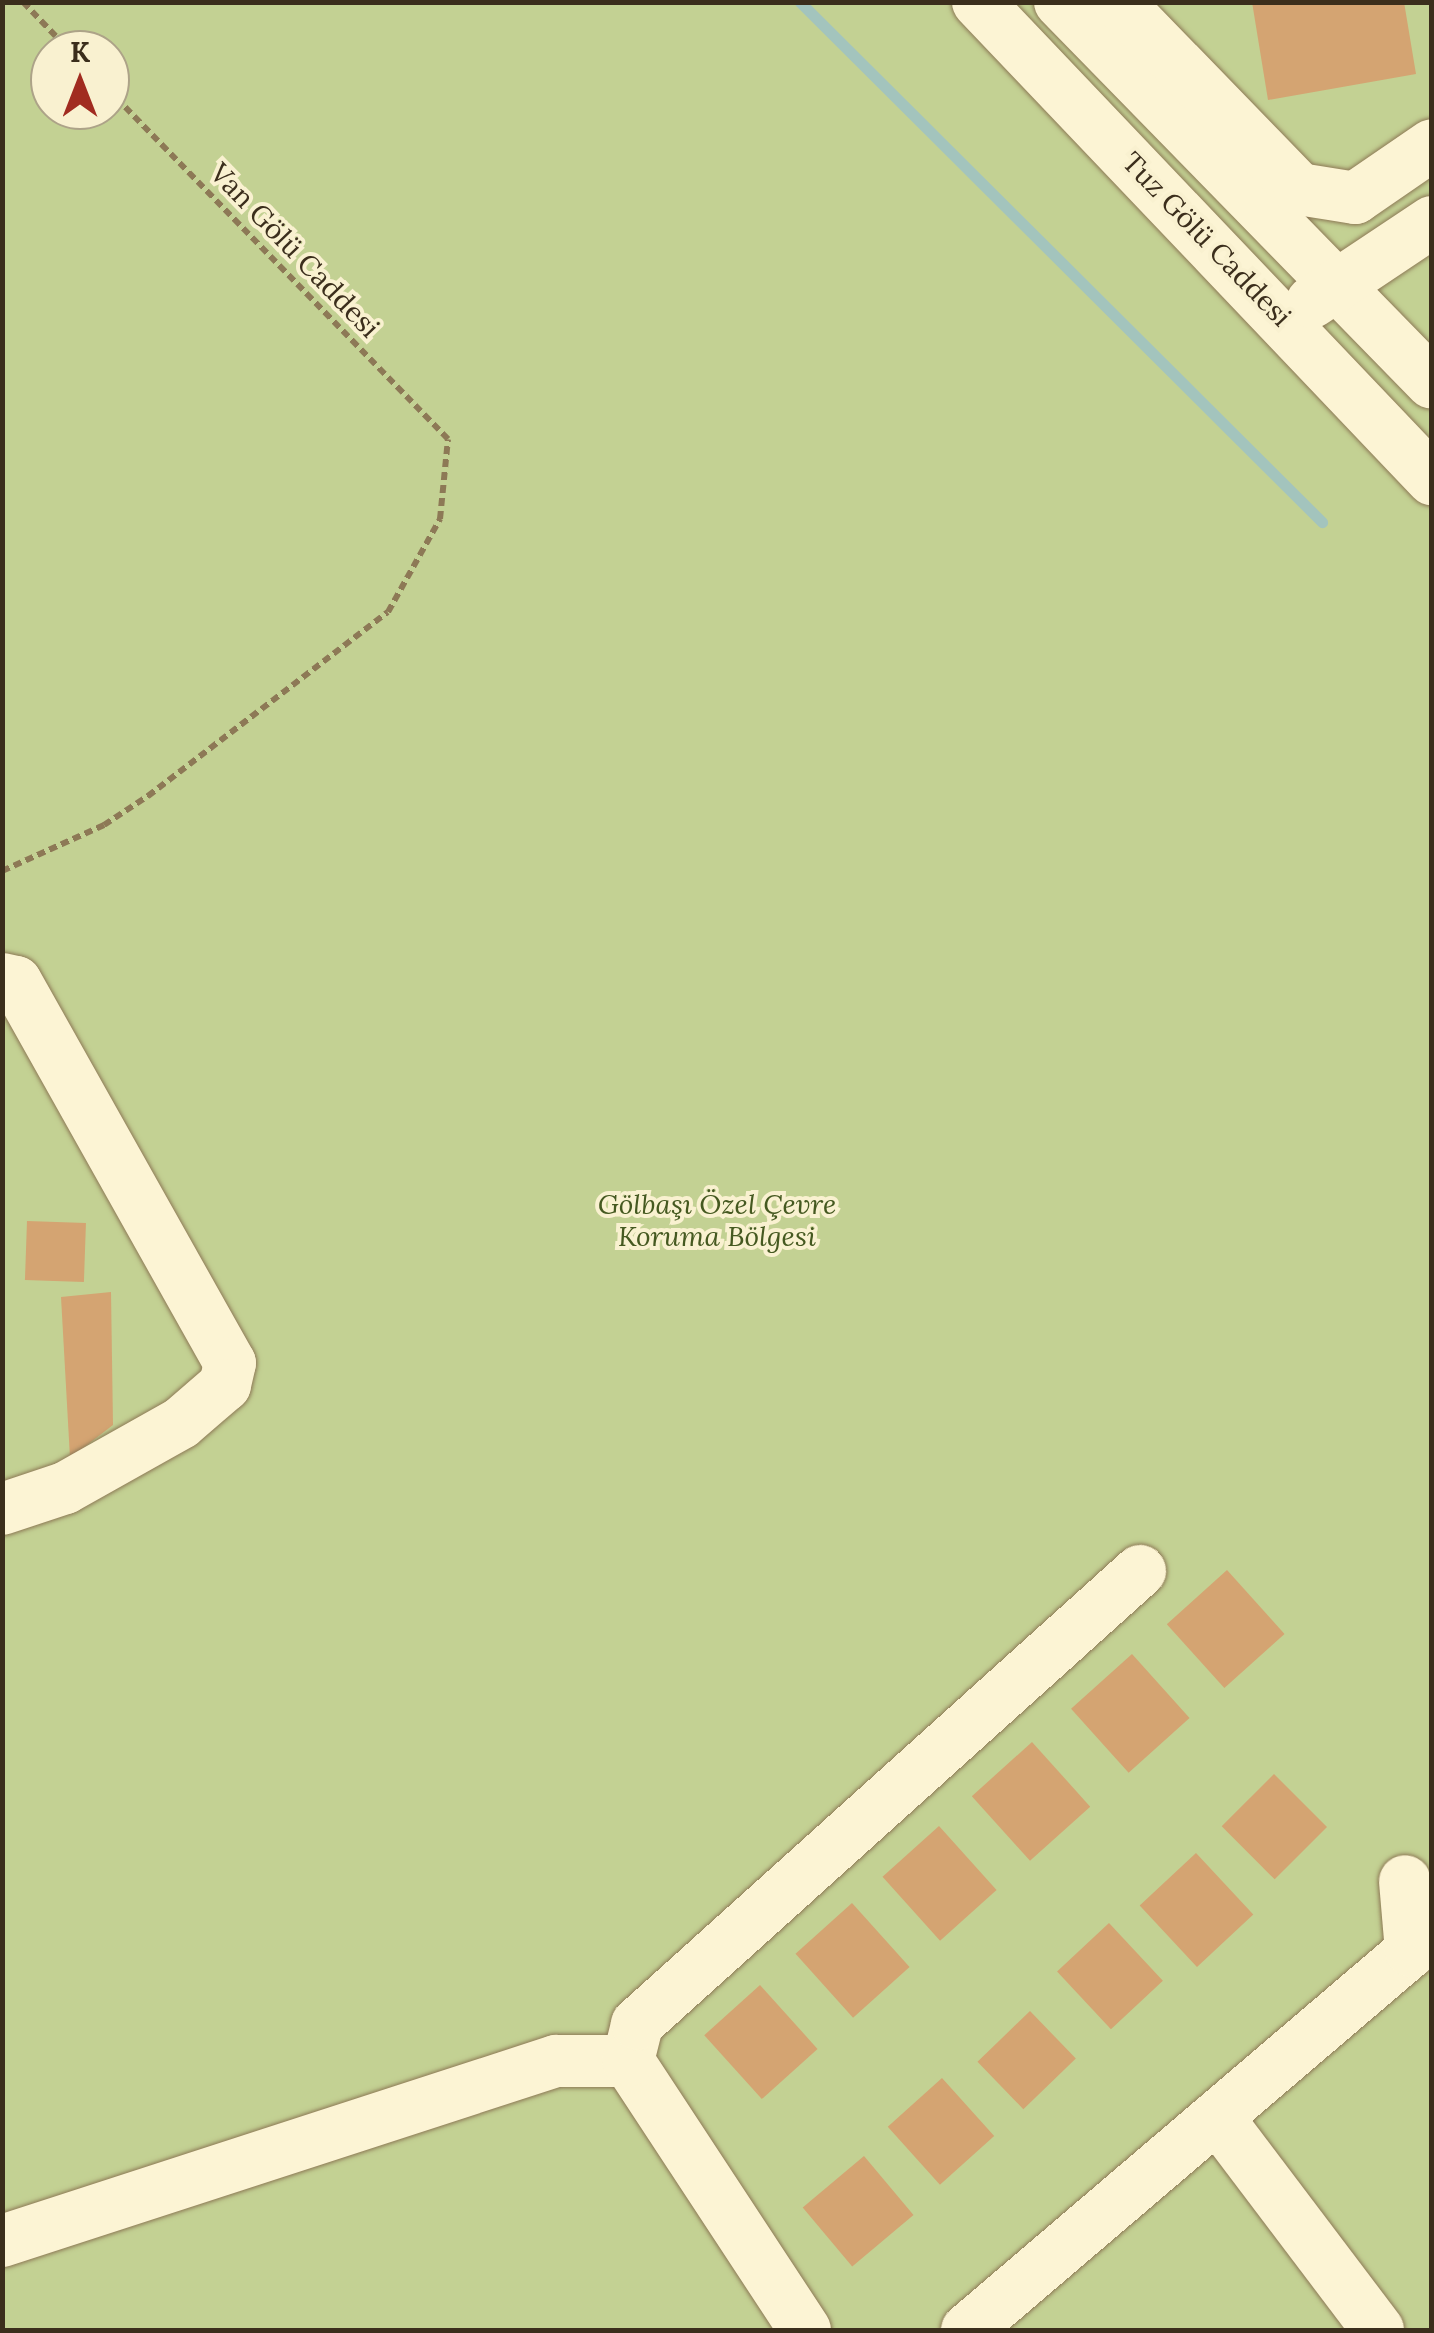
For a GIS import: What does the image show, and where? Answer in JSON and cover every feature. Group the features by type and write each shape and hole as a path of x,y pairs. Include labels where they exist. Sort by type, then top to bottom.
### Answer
{"street":[{"name":"Tuz Gölü Caddesi","path":"978,2 1285,320 1432,479"},
{"path":"1060,2 1432,383"},
{"path":"1118,2 1299,189 1355,198 1432,145"},
{"path":"1285,320 1432,222"},
{"path":"2,1509 66,1488 181,1424 225,1384 230,1363 7,988"},
{"path":"805,2330 628,2061 637,2024 649,2006 1140,1571"},
{"path":"967,2330 1217,2116 1421,1958 1405,1882"},
{"path":"2,2241 556,2061 628,2061"},
{"path":"1217,2116 1378,2330"}],"path":[{"path":"23,2 50,30"},
{"name":"Van Gölü Caddesi","path":"2,870 88,832 148,796 388,612 440,519 448,440 130,113"}],"green space":[{"name":"Gölbaşı Özel Çevre Koruma Bölgesi","path":"3,3 1431,3 1431,2330 3,2330"}],"building":[{"path":"1252,2 1404,2 1416,74 1268,100"},
{"path":"27,1221 86,1223 84,1282 25,1280"},
{"path":"111,1292 113,1425 70,1458 61,1297"},
{"path":"1227,1570 1285,1634 1224,1688 1167,1624"},
{"path":"1132,1654 1190,1718 1129,1773 1071,1709"},
{"path":"1032,1742 1090,1807 1030,1861 972,1796"},
{"path":"1274,1774 1327,1827 1275,1879 1222,1826"},
{"path":"939,1826 997,1890 940,1941 883,1877"},
{"path":"1196,1853 1253,1914 1197,1967 1140,1906"},
{"path":"852,1903 910,1967 853,2018 796,1954"},
{"path":"1109,1923 1163,1981 1111,2029 1057,1971"},
{"path":"760,1985 818,2049 762,2099 704,2035"},
{"path":"1030,2011 1076,2058 1023,2109 977,2062"},
{"path":"942,2078 994,2136 940,2185 888,2127"},
{"path":"864,2156 913,2215 852,2266 803,2207"}],"waterway":[{"path":"800,2 1322,522"}]}
